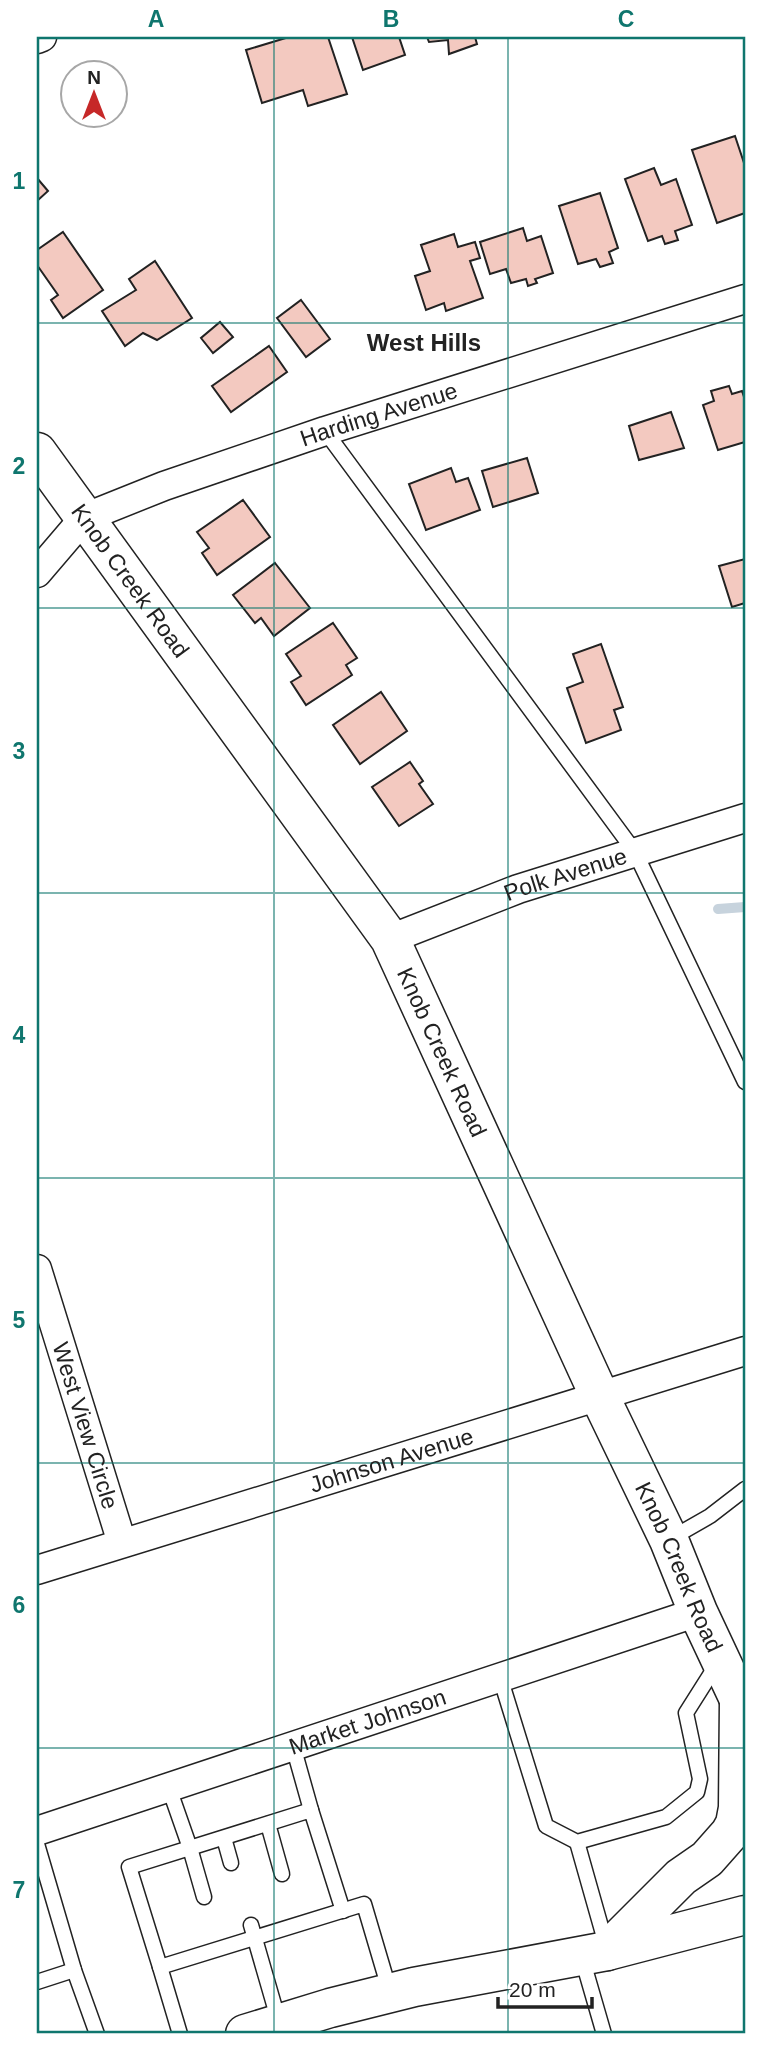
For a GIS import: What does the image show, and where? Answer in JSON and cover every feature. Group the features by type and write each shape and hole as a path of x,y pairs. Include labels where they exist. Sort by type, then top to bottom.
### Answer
{"main road":[{"name":"Knob Creek Road","path":"37,452 390,939 600,1397 669,1540 698,1612 742,1706"},
{"path":"594,1954 681,1877 707,1859 730,1833 738,1808 742,1706"},
{"path":"262,2029 330,2008 414,1987 594,1954 745,1915"}],"street":[{"path":"37,39 42,37"},
{"name":"Harding Avenue","path":"37,573 84,518 164,486 325,430 745,299"},
{"name":"Polk Avenue","path":"390,939 518,889 745,818"},
{"name":"West View Circle","path":"37,1269 122,1543"},
{"name":"Johnson Avenue","path":"37,1570 745,1351"},
{"name":"Market Johnson","path":"37,1831 698,1612"}],"lane":[{"path":"325,430 635,852 745,1082"},
{"path":"669,1540 710,1516 745,1489"},
{"path":"500,1677 546,1826 578,1842 666,1817 697,1792 700,1779 686,1713 720,1660"},
{"path":"293,1746 342,1911"},
{"path":"169,1788 204,1898"},
{"path":"180,2034 128,1867 311,1810"},
{"path":"268,1824 282,1874"},
{"path":"224,1838 232,1863"},
{"path":"578,1842 604,2034"},
{"path":"37,1844 74,1970 97,2034"},
{"path":"160,1967 216,1942 296,1919 364,1904 390,1994"},
{"path":"253,1931 262,2029"},
{"path":"37,1982 74,1970"}],"building":[{"path":"289,37 328,37 347,94 308,106 303,90 262,103 246,50"},
{"path":"352,37 399,37 405,55 363,70"},
{"path":"427,37 475,37 477,44 449,54 448,40 429,42"},
{"path":"735,136 745,166 745,213 717,223 692,150"},
{"path":"654,168 661,185 676,179 692,225 675,231 678,240 665,244 662,236 648,241 625,179"},
{"path":"37,178 48,191 37,201"},
{"path":"600,193 618,248 609,252 613,263 600,267 596,259 578,264 559,206"},
{"path":"523,228 527,241 541,236 553,273 535,279 537,283 528,286 526,279 511,283 506,269 490,274 480,242"},
{"path":"63,232 103,290 63,318 51,300 58,295 37,265 37,250"},
{"path":"454,234 458,247 475,242 480,258 470,261 483,298 446,311 444,303 426,310 415,276 430,271 421,245"},
{"path":"155,261 192,318 157,340 143,333 125,346 102,311 136,290 129,279"},
{"path":"301,300 330,339 306,357 277,318"},
{"path":"220,322 233,337 213,353 201,338"},
{"path":"269,346 287,372 231,412 212,386"},
{"path":"729,386 732,394 742,391 745,400 745,442 718,450 703,405 714,401 711,391"},
{"path":"671,412 684,448 639,460 629,426"},
{"path":"527,458 538,493 493,507 482,471"},
{"path":"451,468 456,482 468,478 480,510 426,530 409,484"},
{"path":"243,500 270,537 217,575 202,553 209,548 197,532"},
{"path":"745,559 745,603 732,607 719,566"},
{"path":"275,563 310,608 274,636 261,618 255,623 233,595"},
{"path":"333,623 357,658 346,665 352,675 306,705 291,682 301,676 286,654"},
{"path":"601,644 623,707 614,710 621,730 586,743 567,688 583,682 573,654"},
{"path":"381,692 407,731 360,764 333,725"},
{"path":"410,762 423,781 419,784 433,804 399,826 372,787"}],"waterway":[{"path":"718,909 745,907"}],"district":[{"name":"West Hills","path":"424,342"}]}
